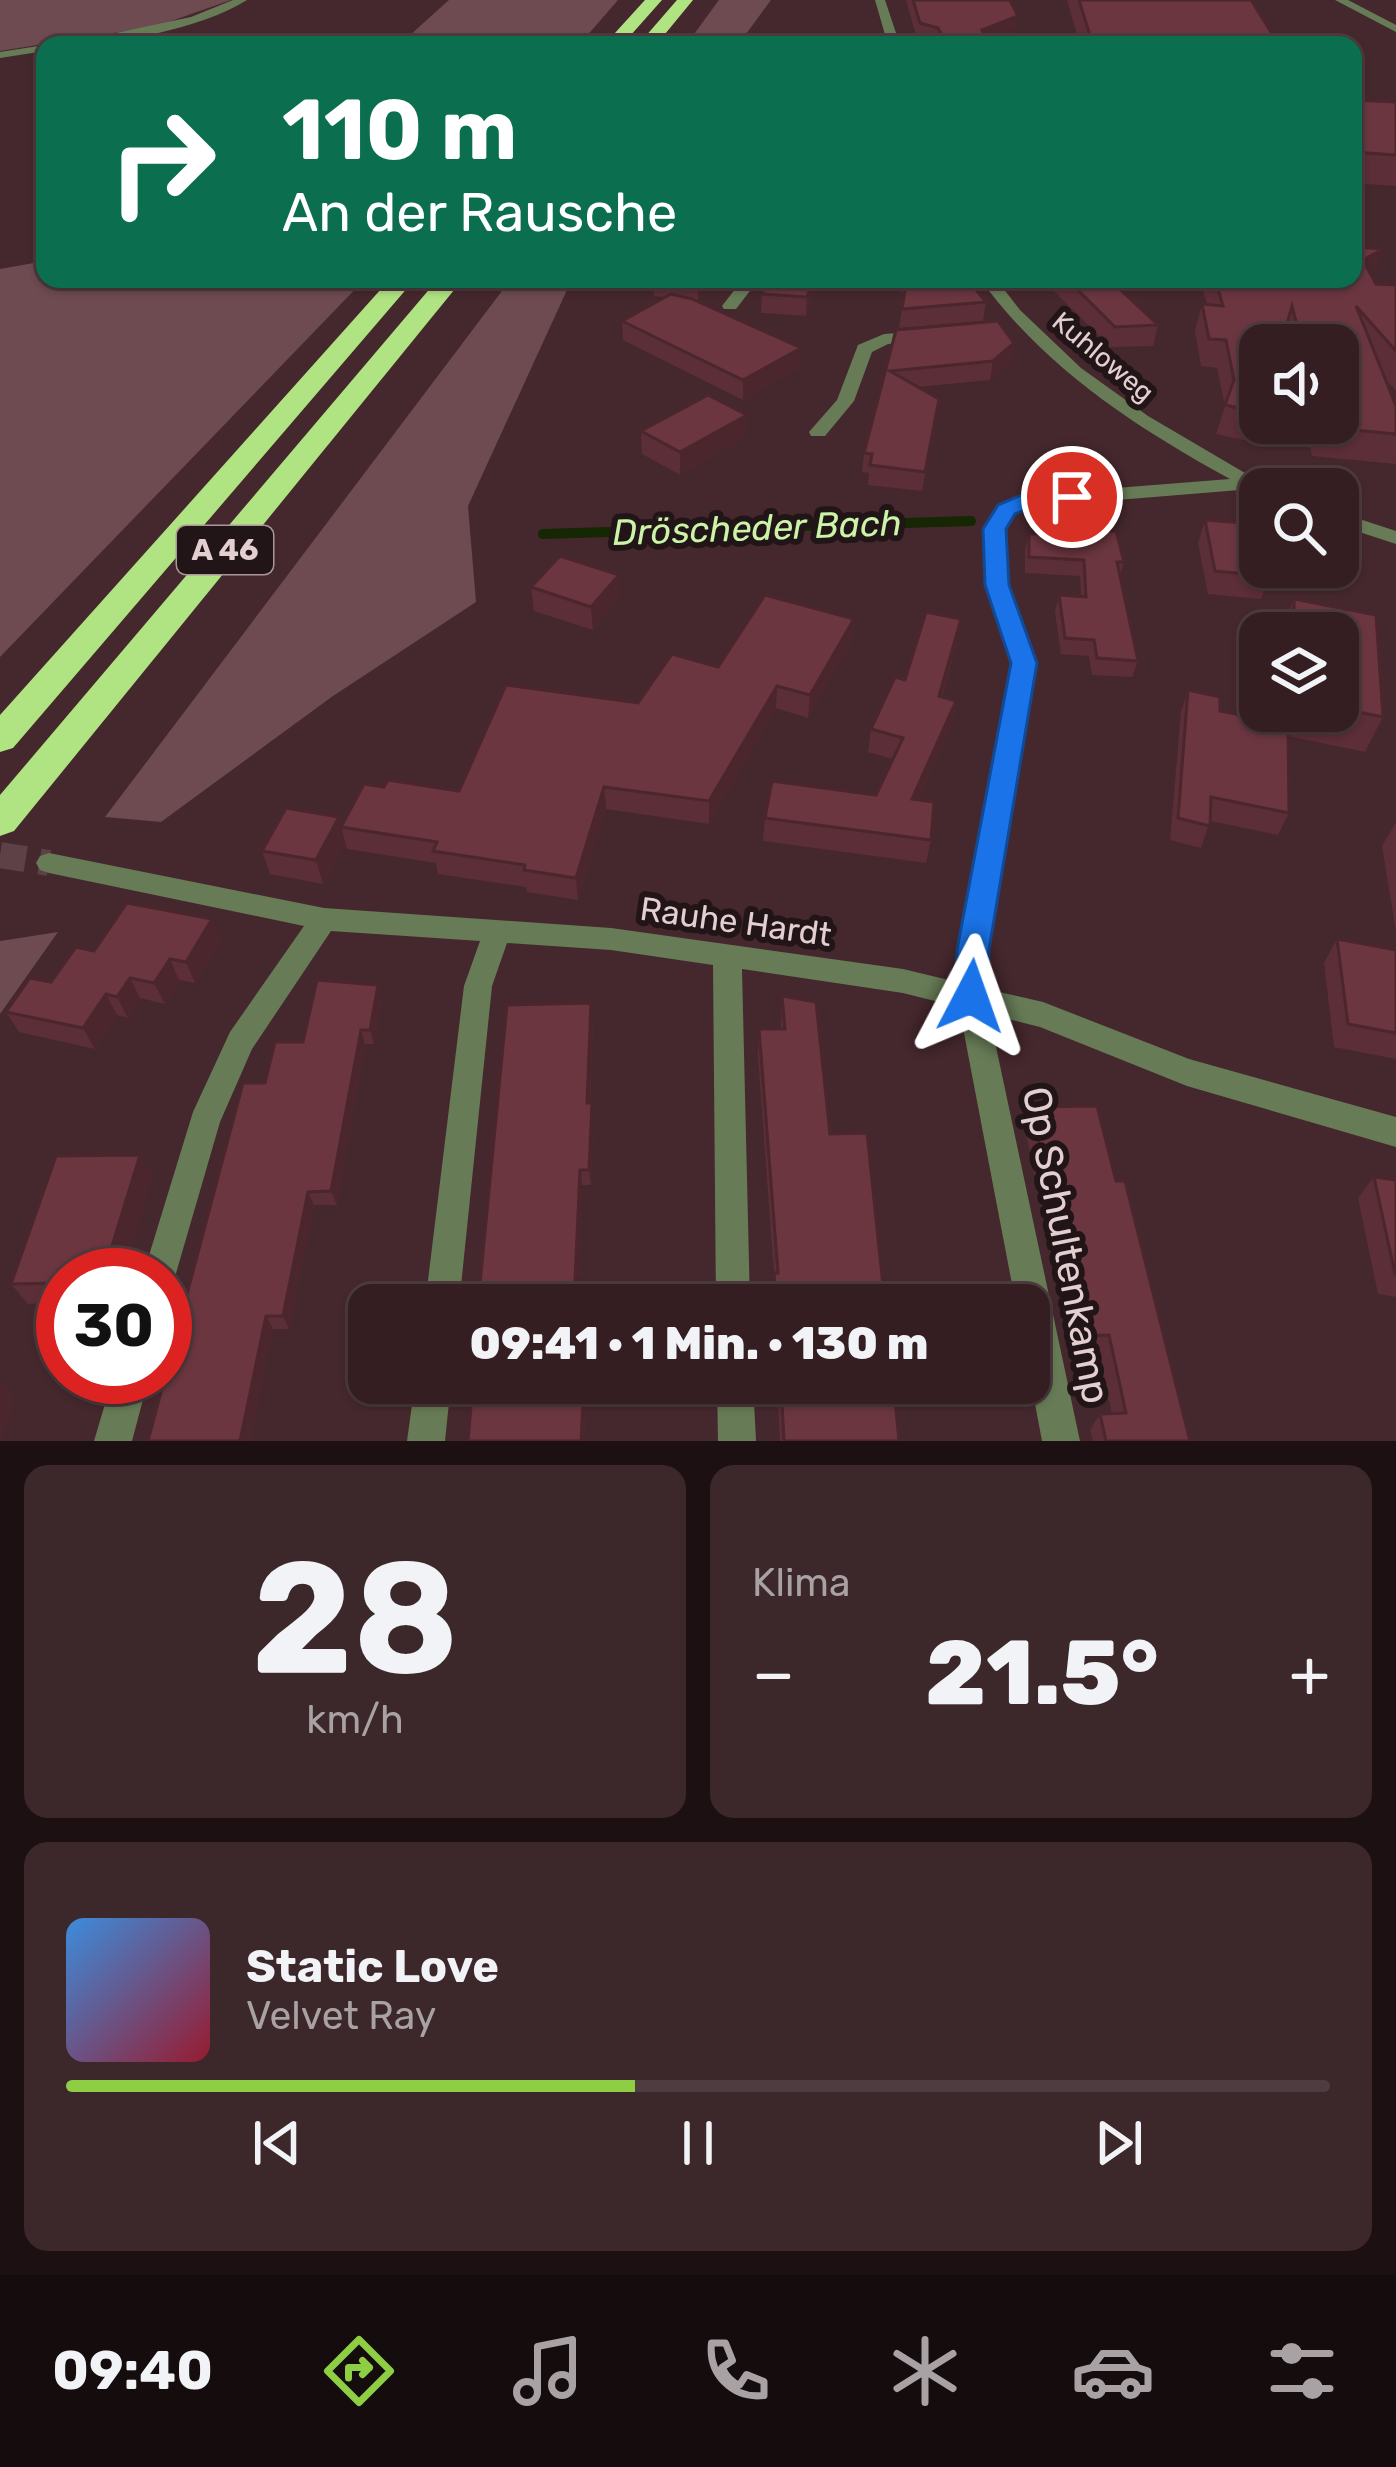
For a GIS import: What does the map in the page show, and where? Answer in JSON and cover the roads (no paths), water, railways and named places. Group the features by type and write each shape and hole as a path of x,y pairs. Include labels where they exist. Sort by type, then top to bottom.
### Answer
{"highway":[{"path":"621,36 654,0"},
{"path":"655,36 685,0"},
{"name":"A 46","path":"0,739 396,288"},
{"name":"A 46","path":"0,821 444,288"}],"street":[{"path":"111,36 194,20 242,0"},
{"path":"880,0 891,36"},
{"path":"1340,0 1396,29"},
{"path":"0,55 36,49"},
{"path":"730,305 744,288"},
{"name":"Kuhloweg","path":"995,288 1025,326 1121,410 1239,475"},
{"path":"1002,329 1025,326"},
{"path":"818,432 845,401 864,349 884,340 955,333"},
{"name":"Op Schultenkamp","path":"1061,1441 971,996 973,950 1024,663 997,585 994,529 1006,510 1027,501 1239,487"},
{"path":"1359,525 1396,538"},
{"name":"Rauhe Hardt","path":"49,863 324,920 498,929 903,981 1043,1015 1264,1097 1396,1132"},
{"path":"168,1248 204,1122 241,1041 324,920"},
{"path":"444,1284 478,986 498,929"},
{"path":"727,955 734,1284"},
{"path":"112,1441 123,1404"},
{"path":"426,1441 430,1404"},
{"path":"735,1404 736,1441"}],"waterway":[{"name":"Dröscheder Bach","path":"543,534 971,521"}],"tunnel":[{"path":"0,855 49,863"}]}
